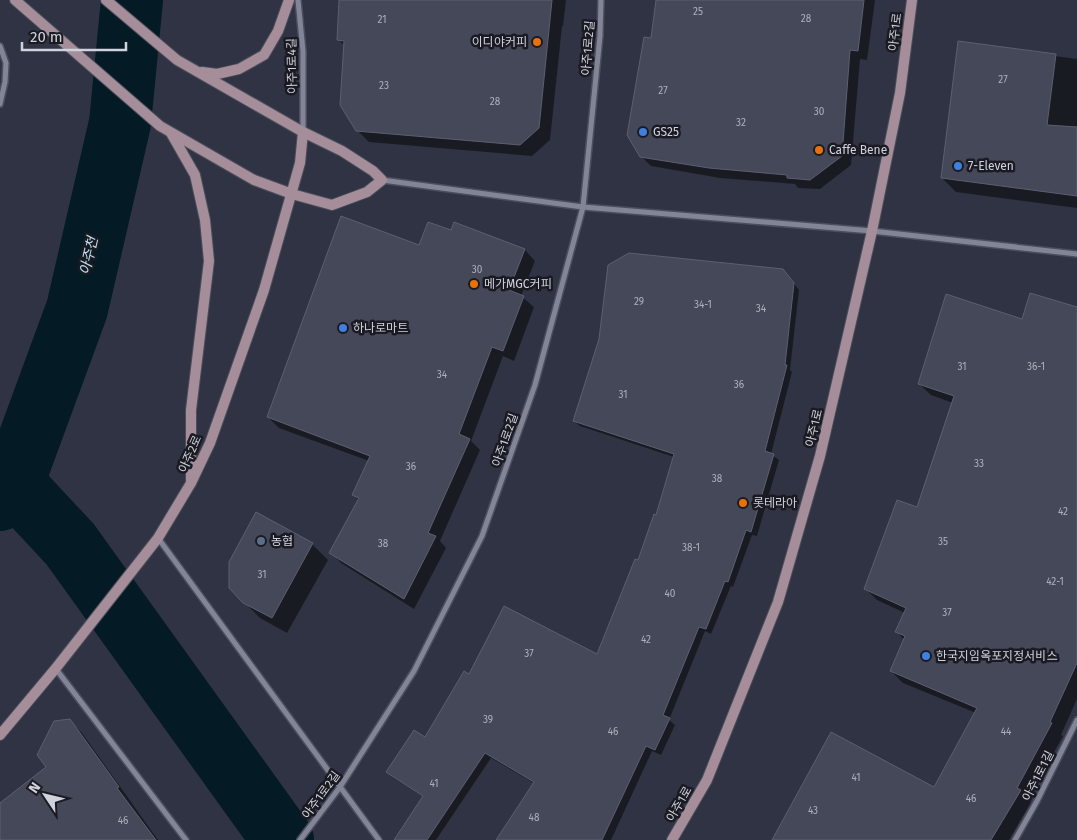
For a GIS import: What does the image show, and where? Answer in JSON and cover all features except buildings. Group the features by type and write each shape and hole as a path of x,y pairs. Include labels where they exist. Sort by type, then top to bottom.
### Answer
{"street":[{"path":"106,0 177,60 303,132 342,151 373,171 382,180 583,206 872,231 1077,254"},
{"path":"197,72 217,74 239,69 264,55 278,31 289,0"},
{"name":"아주1로4길","path":"298,0 303,51 303,132"},
{"name":"아주1로2길","path":"300,840 340,786 414,671 482,536 535,385 583,206 600,36 601,0"},
{"name":"아주1로","path":"672,840 707,780 778,602 820,456 872,231 900,93 912,0"},
{"path":"16,1 160,126 254,180 292,194 332,205 367,192 382,180"},
{"path":"0,46 6,63 5,82 0,104"},
{"name":"아주2로","path":"0,735 56,668 158,538 190,483 210,443 264,290 300,163 303,132"},
{"path":"170,133 195,175 205,220 209,261 191,410 190,483"},
{"path":"158,538 379,840"},
{"path":"56,668 186,840"},
{"name":"아주1로1길","path":"1015,840 1037,801 1077,720"}],"waterway":[{"name":"아주천","path":"0,500 13,483 77,309 120,123 132,0"},
{"path":"13,483 70,544 283,840"}],"place":[{"name":"이디야커피","path":"537,42"},
{"name":"GS25","path":"643,132"},
{"name":"Caffe Bene","path":"819,150"},
{"name":"7-Eleven","path":"958,166"},
{"name":"메가MGC커피","path":"474,284"},
{"name":"하나로마트","path":"343,328"},
{"name":"롯테라아","path":"743,503"},
{"name":"농협","path":"261,541"},
{"name":"한국지임옥포지정서비스","path":"926,656"}]}
